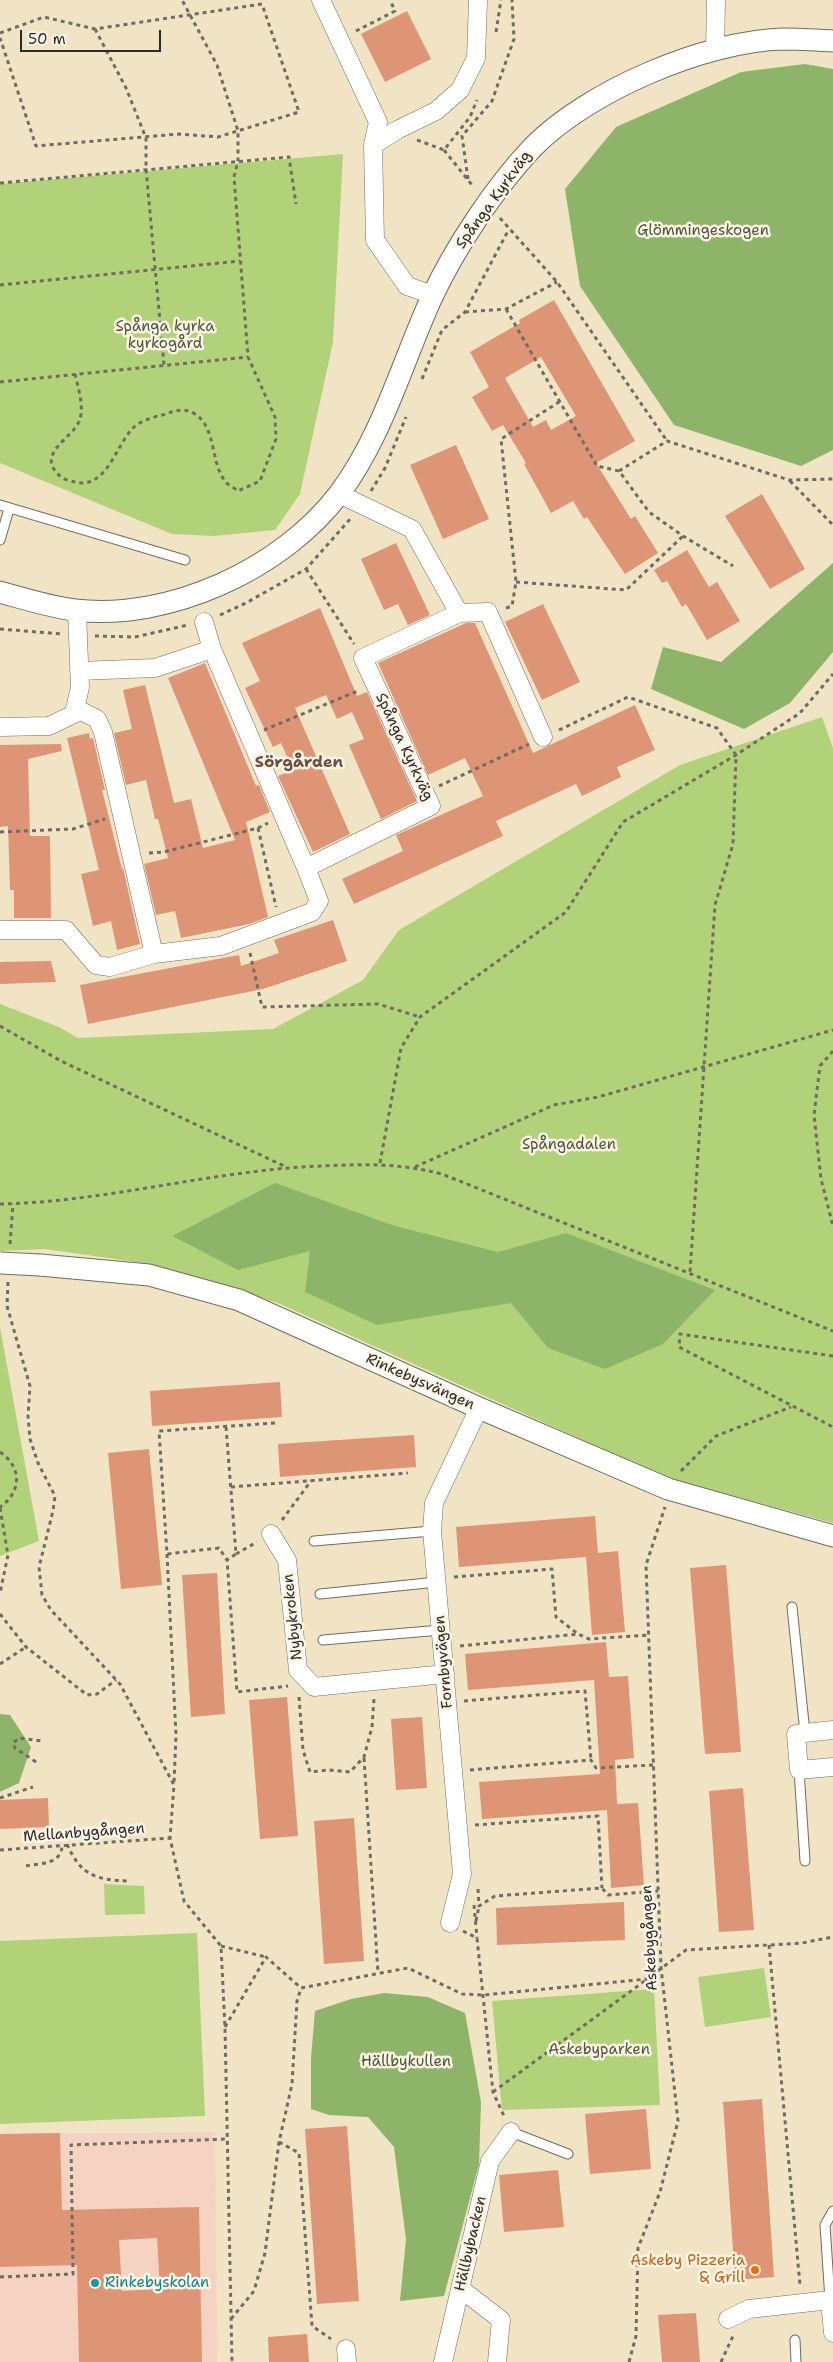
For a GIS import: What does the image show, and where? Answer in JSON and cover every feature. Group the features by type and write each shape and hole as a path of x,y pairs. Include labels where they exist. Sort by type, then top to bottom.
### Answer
{"street":[{"path":"321,0 378,122 373,145 375,240 407,286 433,296"},
{"path":"373,145 399,129 436,111 460,90 476,58 478,0"},
{"path":"714,50 716,0"},
{"name":"Spånga Kyrkväg","path":"0,592 44,605 77,611 132,610 180,600 222,583 270,559 310,526 339,494 369,445 433,296 466,235 507,178 534,146 578,110 656,69 714,50 781,39 833,41"},
{"path":"339,494 412,529 459,613"},
{"path":"0,727 49,726 74,714 80,687 77,611"},
{"path":"363,658 459,613 488,612 543,737"},
{"path":"0,930 66,930 96,965 110,966 154,954 221,946 312,912 318,901 306,868 212,649 204,622"},
{"path":"80,670 155,668 212,649"},
{"name":"Spånga Kyrkväg","path":"306,868 432,806 363,658"},
{"path":"75,708 97,719 103,732 154,954"},
{"name":"Rinkebysvängen","path":"0,1263 149,1275 238,1300 478,1408 668,1489 833,1536"},
{"name":"Fornbyvägen","path":"450,1923 462,1874 432,1532 434,1503 478,1408"},
{"name":"Nybykroken","path":"271,1534 287,1560 298,1670 314,1687 445,1674"},
{"path":"833,1730 796,1734 799,1770 833,1766"},
{"name":"Hällbybacken","path":"442,2362 461,2289 490,2161 511,2132"},
{"path":"461,2289 502,2320 497,2362"},
{"path":"728,2319 749,2308 830,2300 833,2333"}],"lane":[{"path":"0,506 185,560"},
{"path":"0,540 9,509"},
{"path":"314,1541 432,1532"},
{"path":"320,1594 437,1582"},
{"path":"792,1607 805,1733"},
{"path":"323,1640 441,1630"},
{"path":"799,1770 805,1861"},
{"path":"511,2132 568,2154"},
{"path":"830,2300 825,2225 833,2211"},
{"path":"795,2340 796,2362"}],"path":[{"path":"75,374 81,417 76,427 54,449 52,458 54,470 63,479 78,483 90,482 100,476 133,427 147,420 180,409 196,414 207,429 226,482 238,491 260,480 276,439 276,417 248,357 234,177 238,161 238,131 217,65 182,0"},
{"path":"339,40 396,12 390,0"},
{"path":"468,179 462,136 492,102 514,39 512,0"},
{"path":"0,33 44,17 95,28 188,13 262,4 298,112 218,137 179,134 36,146 0,38"},
{"path":"95,28 126,88 146,138 146,169 164,365"},
{"path":"444,150 472,185"},
{"path":"0,183 289,157 296,204"},
{"path":"499,216 556,282 667,441 789,480 833,479"},
{"path":"419,385 442,330 465,312 509,229"},
{"path":"0,285 240,261"},
{"path":"465,312 506,309 556,282"},
{"path":"506,309 596,466 619,470 667,441"},
{"path":"0,382 248,357"},
{"path":"488,612 512,606 516,582 501,439 559,402"},
{"path":"0,629 78,636 135,637 204,622 246,603 306,569 362,505 385,468 408,413"},
{"path":"619,470 649,512 683,536 733,566"},
{"path":"789,480 833,525"},
{"path":"516,582 626,590 683,536"},
{"path":"306,569 363,658"},
{"path":"380,1163 401,1048 420,1017 566,912 623,822 736,755 800,713 833,674"},
{"path":"250,736 374,683"},
{"path":"425,792 628,698 717,728 736,755 733,844 715,905 690,1272"},
{"path":"0,832 73,829 122,815"},
{"path":"131,855 164,852 258,828 284,815"},
{"path":"258,828 280,925"},
{"path":"246,937 262,1007 378,1004 420,1017"},
{"path":"0,1026 61,1061 286,1167"},
{"path":"414,1167 554,1105 598,1097 833,1030"},
{"path":"833,1051 820,1066 814,1115 821,1179 833,1226"},
{"path":"0,1204 95,1196 250,1170 380,1163 414,1167 442,1174 833,1330"},
{"path":"7,1306 30,1386 28,1416 32,1446 55,1496 39,1567 42,1595 57,1617 116,1680 174,1785"},
{"path":"833,1356 680,1334 679,1347 833,1427"},
{"path":"681,1471 716,1436 791,1406"},
{"path":"232,2362 225,2028 221,1946 184,1901 170,1838 176,1735 159,1431 275,1423"},
{"path":"226,1427 236,1554"},
{"path":"0,1452 8,1458 17,1475 14,1494 0,1508 8,1555 0,1593"},
{"path":"230,1487 408,1473"},
{"path":"227,1560 271,1534 311,1480"},
{"name":"Askebygången","path":"629,2362 636,2336 638,2248 660,2192 678,2121 661,1967 646,1564 665,1507"},
{"path":"167,1554 219,1548 227,1560 237,1692 298,1685"},
{"path":"455,1586 454,1577 552,1569 556,1617 578,1634 589,1639 649,1635"},
{"path":"0,1614 26,1647 88,1695 96,1694 116,1680"},
{"path":"460,1638 460,1647 578,1634"},
{"path":"0,1664 26,1647"},
{"path":"374,1681 372,1727 364,1757 378,1973"},
{"path":"464,1711 463,1701 585,1691 591,1760 596,1768 654,1765"},
{"path":"298,1694 304,1750 310,1772 329,1770 350,1772 364,1757"},
{"path":"36,1762 15,1748 13,1743 19,1738 42,1741"},
{"path":"468,1760 469,1770 591,1760"},
{"path":"0,1798 33,1787"},
{"path":"473,1834 472,1825 598,1816 602,1888 608,1895 658,1891"},
{"name":"Mellanbygången","path":"0,1850 170,1838"},
{"path":"26,1866 52,1862 59,1858 65,1844"},
{"path":"65,1844 74,1862 83,1871 105,1881 130,1882"},
{"path":"475,1927 479,1906 478,1888"},
{"path":"479,1906 495,1896 602,1888"},
{"path":"450,1923 476,1938 484,1996 493,2092 511,2132"},
{"path":"493,2092 686,1950 802,1943 833,1937"},
{"path":"769,1945 801,2303"},
{"path":"221,1946 266,1957 300,1988"},
{"path":"225,2028 266,1957"},
{"path":"300,1988 408,1968 462,1994 484,1996 647,1979"},
{"path":"231,2319 254,2291 265,2253 279,2142 292,2084 297,2002 300,1988"},
{"path":"0,2277 72,2274 72,2145 227,2139"},
{"path":"279,2142 299,2153 312,2326 346,2356"},
{"path":"720,2361 733,2336 728,2319"}],"shaded area":[{"name":"Rinkebyskolan","path":"215,2132 217,2362 0,2362 0,2134"}],"green space":[{"name":"Glömmingeskogen","path":"805,64 833,69 833,450 801,466 674,425 580,286 565,189 616,127 741,72"},
{"name":"Spånga kyrka kyrkogård","path":"343,154 333,342 300,494 275,530 214,536 172,534 0,463 0,184"},
{"path":"833,563 833,652 790,703 744,729 651,689 663,647 721,662"},
{"name":"Spångadalen","path":"822,717 833,748 833,1523 665,1477 278,1303 150,1264 45,1249 0,1251 0,1004 59,1027 78,1038 273,1029 363,980 399,930 680,765"},
{"path":"275,1183 395,1226 498,1252 566,1233 715,1290 663,1344 605,1369 548,1348 511,1303 377,1325 305,1292 310,1251 238,1270 172,1236"},
{"path":"0,1327 39,1541 0,1556"},
{"path":"0,1714 10,1715 31,1747 19,1783 0,1792"},
{"path":"104,1884 144,1886 145,1914 105,1915"},
{"path":"197,1933 205,2116 0,2124 0,1941"},
{"path":"764,1968 771,2017 705,2027 698,1977"},
{"name":"Askebyparken","path":"654,1989 660,2105 502,2110 492,2001"},
{"name":"Hällbykullen","path":"384,1993 428,1997 465,2013 481,2102 479,2164 444,2296 400,2301 406,2239 394,2147 368,2117 329,2115 311,2109 311,2058 315,2011 351,1999"}],"building":[{"path":"407,11 431,59 385,82 361,34"},
{"path":"554,300 635,441 596,463 631,519 635,516 658,553 625,574 587,517 584,519 573,501 551,513 524,464 526,463 503,425 492,431 472,397 489,387 470,352 520,323 519,320","holes":["541,357 576,416 551,430 546,420 533,427 505,378"]},
{"path":"456,445 489,519 443,539 410,465"},
{"path":"762,494 805,569 770,589 725,516"},
{"path":"396,543 430,615 408,625 398,604 384,610 361,559"},
{"path":"687,550 709,587 717,582 740,621 707,640 686,604 682,607 667,581 662,583 654,570"},
{"path":"543,604 580,682 542,700 505,622"},
{"path":"320,608 357,696 367,692 417,801 381,819 349,745 364,739 352,712 337,719 326,695 295,708 350,834 313,852 278,776 293,770 281,743 273,747 245,688 260,681 242,643"},
{"path":"466,623 475,623 533,753 635,705 655,750 617,767 621,777 582,796 576,784 496,821 503,836 354,904 342,879 403,851 396,835 483,796 465,758 428,775 378,663"},
{"path":"205,663 256,786 259,785 270,812 246,822 268,917 249,924 181,938 175,911 156,915 144,864 168,858 158,819 155,819 146,780 126,785 114,733 132,729 123,690 145,685 174,803 191,799 203,848 235,840 168,678"},
{"path":"89,733 90,739 93,738 105,790 102,790 123,868 140,944 117,950 111,921 93,926 81,874 99,870 67,738"},
{"path":"61,744 62,751 28,759 30,836 50,836 51,918 14,918 14,890 10,890 8,826 0,827 0,745"},
{"path":"333,920 347,961 263,989 88,1024 80,985 239,955 241,966 279,953 274,940"},
{"path":"51,961 56,982 0,984 0,962"},
{"path":"280,1382 282,1417 152,1426 150,1391"},
{"path":"414,1435 416,1467 280,1477 278,1444"},
{"path":"149,1449 162,1585 121,1589 108,1453"},
{"path":"595,1516 598,1553 618,1551 625,1632 592,1635 586,1557 459,1567 456,1527"},
{"path":"726,1565 741,1752 705,1754 690,1568"},
{"path":"217,1573 225,1714 191,1717 182,1575"},
{"path":"606,1642 609,1677 628,1676 634,1758 615,1760 617,1804 638,1803 644,1885 611,1888 607,1810 482,1819 479,1782 600,1774 594,1680 468,1690 465,1654"},
{"path":"287,1697 298,1836 260,1839 249,1700"},
{"path":"422,1717 427,1788 396,1790 391,1719"},
{"path":"743,1788 754,1930 719,1932 709,1791"},
{"path":"48,1798 49,1827 0,1829 0,1800"},
{"path":"354,1818 364,1961 324,1964 314,1821"},
{"path":"624,1902 625,1940 497,1945 496,1908"},
{"path":"762,2099 774,2277 735,2280 723,2102"},
{"path":"646,2109 651,2169 590,2174 585,2114"},
{"path":"347,2126 359,2301 317,2304 305,2129"},
{"name":"Rinkebyskolan","path":"60,2133 62,2210 199,2207 202,2362 79,2362 77,2265 0,2267 0,2134","holes":["157,2238 160,2289 122,2291 119,2240"]},
{"path":"558,2170 564,2227 504,2232 499,2175"},
{"path":"696,2313 700,2362 662,2362 658,2315"},
{"path":"307,2334 309,2362 269,2362 268,2337"}],"place":[{"name":"Askeby Pizzeria & Grill","path":"755,2270"},
{"name":"Rinkebyskolan","path":"95,2283"}],"district":[{"name":"Sörgården","path":"299,763"}]}
